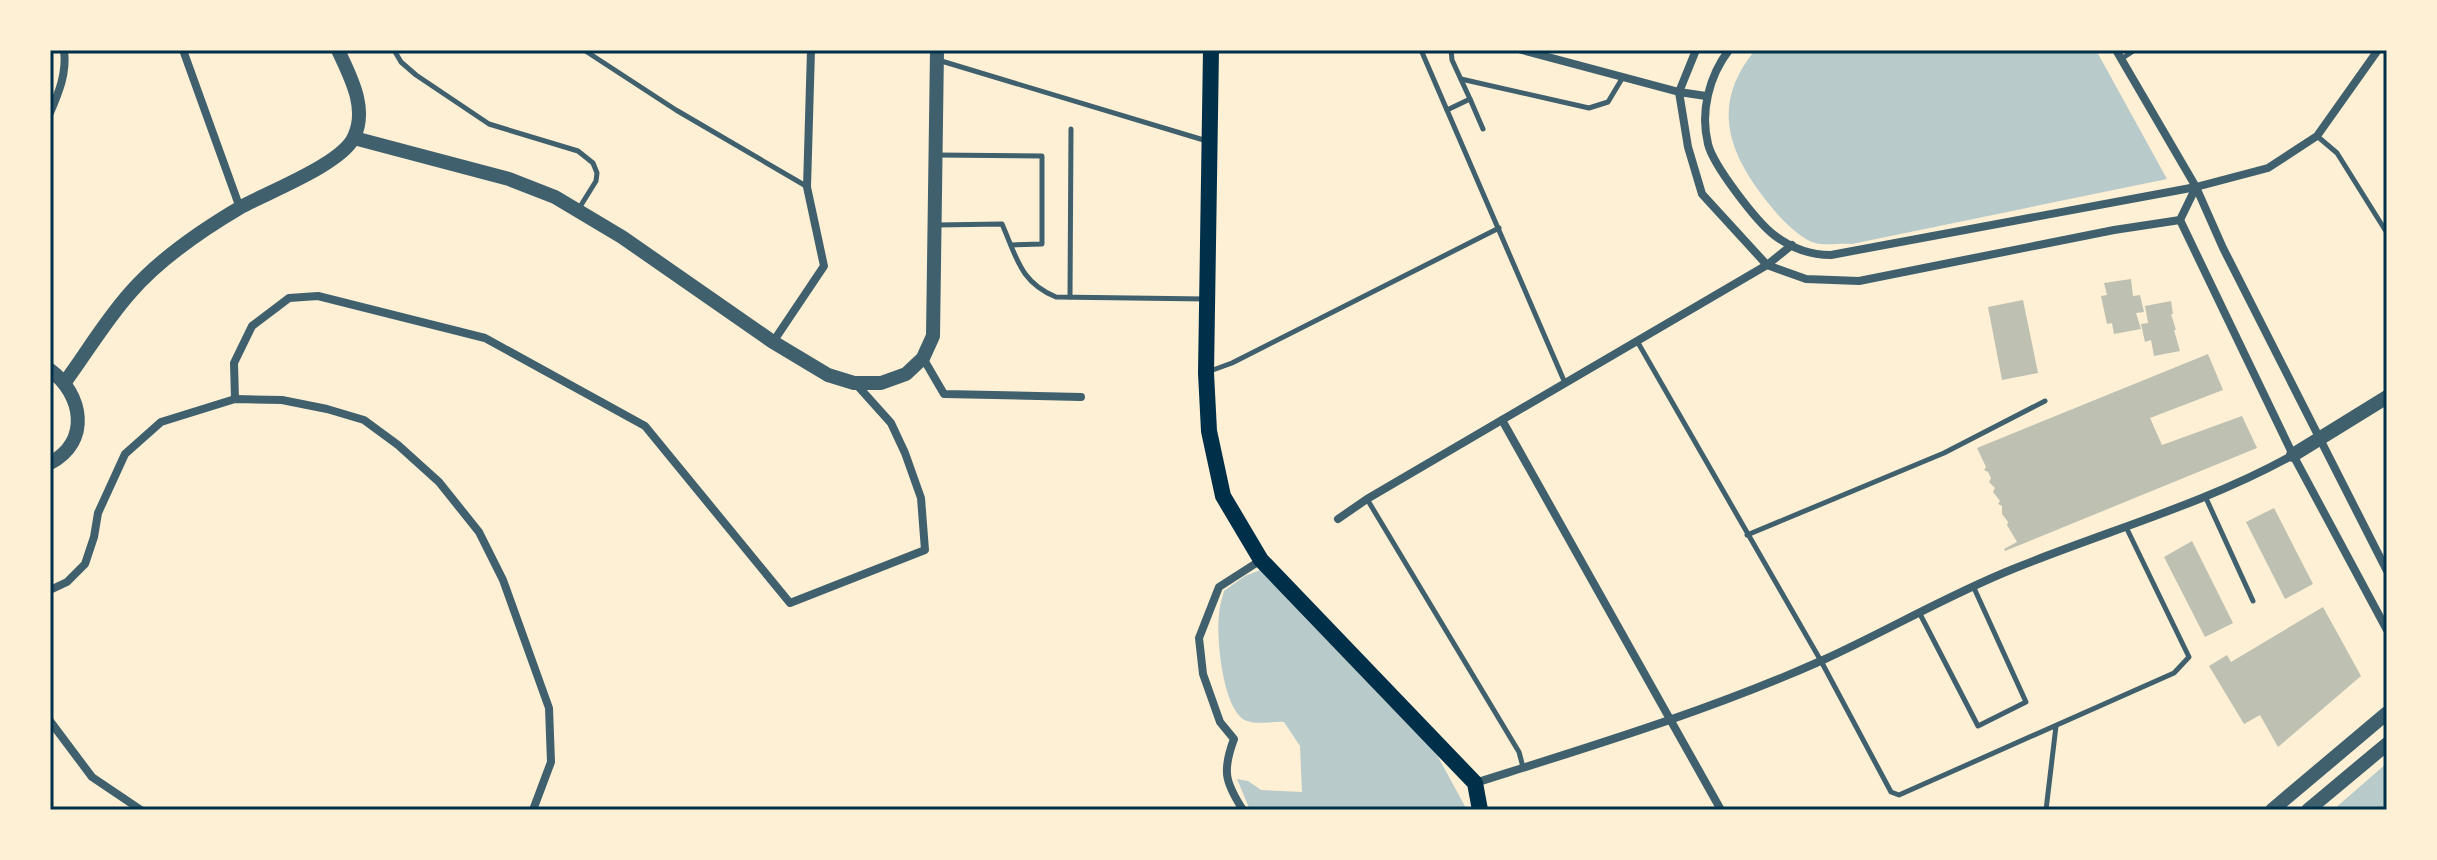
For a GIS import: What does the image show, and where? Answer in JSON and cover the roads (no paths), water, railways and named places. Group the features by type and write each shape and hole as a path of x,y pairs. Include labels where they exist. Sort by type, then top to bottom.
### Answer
{"main road":[{"path":"1211,50 1206,373 1209,431 1223,496 1261,560 1475,783 1480,810"}],"street":[{"path":"50,113 61,89 66,65 64,50"},
{"path":"183,50 240,208"},
{"path":"65,382 130,292 179,247 240,208 335,159 354,138 359,110 355,89 338,50"},
{"path":"773,342 824,266 807,187 811,50"},
{"path":"1522,50 1679,92 1706,96"},
{"path":"1696,50 1679,92 1688,147 1702,194 1767,265 1806,279 1859,281 2114,230 2180,220"},
{"path":"1729,50 1718,64 1706,96 1708,145 1726,179 1773,234 1811,255 1831,255 2196,187 2268,168 2317,136 2378,50"},
{"path":"2116,50 2196,187 2223,248 2387,571"},
{"path":"354,138 509,179 555,197 622,237 773,342 828,375 854,383 881,383 906,374 923,358 933,336 937,55"},
{"path":"2180,220 2196,187"},
{"path":"2180,220 2293,455 2387,630"},
{"path":"1338,519 1367,499 1767,265 1792,245"},
{"path":"235,399 234,363 252,326 289,298 318,296 485,338 645,426 790,603 925,550 921,498 905,453 891,423 854,383"},
{"path":"923,358 944,394 1081,397"},
{"path":"50,370 65,382 78,411 76,433 71,444 50,463"},
{"path":"1475,783 1670,720 1821,661 2012,569 2265,471 2387,397"},
{"path":"50,590 67,582 85,564 98,513 125,454 161,422 235,399 282,400 364,420 439,482 479,532 503,580 549,708 551,762 533,810"},
{"path":"1502,420 1721,810"},
{"path":"1243,810 1228,787 1229,751 1234,739 1220,722 1203,674 1199,638 1219,587 1261,560"},
{"path":"2272,810 2387,713"},
{"path":"50,721 92,777 141,810"},
{"path":"2308,810 2387,744"}],"lane":[{"path":"394,50 401,62 416,75 489,124 585,155 597,173 596,181 577,211"},
{"path":"584,50 676,110 807,187"},
{"path":"1421,50 1565,383"},
{"path":"1451,50 1452,60 1483,129"},
{"path":"2121,59 2135,50"},
{"path":"937,55 1208,142"},
{"path":"1461,79 1589,108 1608,102 1623,77"},
{"path":"1447,110 1470,99"},
{"path":"1070,297 1071,129"},
{"path":"2317,136 2337,153 2387,233"},
{"path":"936,155 1042,156 1042,244 1011,245"},
{"path":"935,225 1002,224 1025,275 1038,289 1056,297 1207,299"},
{"path":"1206,373 1232,363 1499,228"},
{"path":"1637,341 1821,661 1891,792 1899,795 2174,673 2189,657 2126,527"},
{"path":"1747,535 1944,453 2045,401"},
{"path":"2204,496 2253,601"},
{"path":"1367,499 1519,752 1524,768"},
{"path":"1920,614 1978,726 2026,702 1974,588"},
{"path":"2046,810 2056,726"}]}
